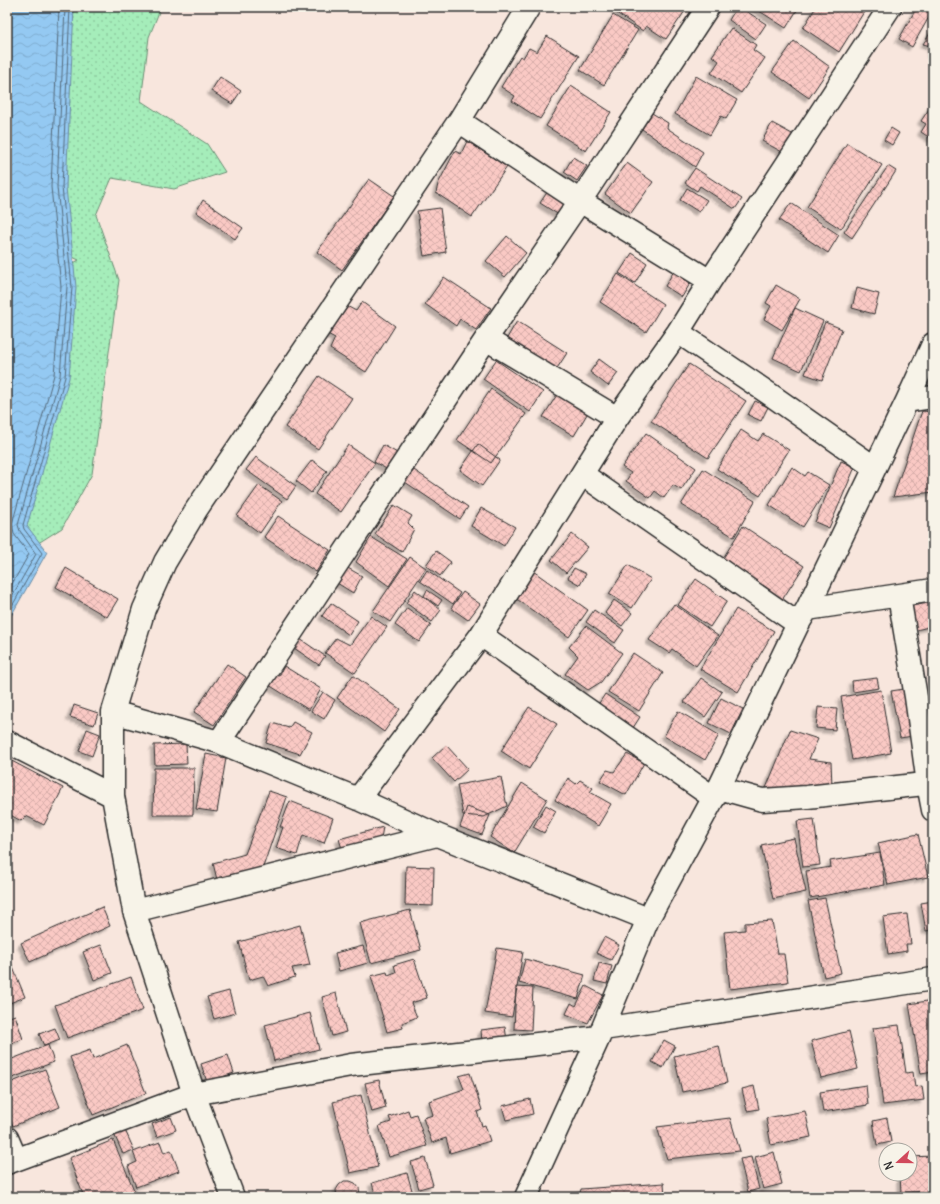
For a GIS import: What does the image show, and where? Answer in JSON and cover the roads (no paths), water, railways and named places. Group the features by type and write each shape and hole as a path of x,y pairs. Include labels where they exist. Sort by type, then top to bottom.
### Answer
{"street":[{"path":"233,1197 194,1094 134,911 113,796 113,712 144,609 165,562 196,510 459,120 529,7"},
{"path":"219,742 708,7"},
{"path":"358,799 481,634 617,418 678,332 890,7"},
{"path":"459,120 580,201 710,282"},
{"path":"678,332 875,468"},
{"path":"486,339 617,418"},
{"path":"526,1197 601,1033 648,919 716,793 875,468 933,344"},
{"path":"907,401 933,397"},
{"path":"582,474 803,616 933,590"},
{"path":"899,596 930,783 933,810"},
{"path":"481,634 716,793 762,800 807,797 930,783"},
{"path":"113,712 219,742 358,799 437,835 648,919"},
{"path":"7,742 113,796"},
{"path":"134,911 437,835"},
{"path":"7,1138 11,1161 194,1094 351,1065 601,1033 933,979"}],"water":[{"path":"7,7 74,7 66,187 76,287 69,378 27,526 47,552 7,623"}]}
